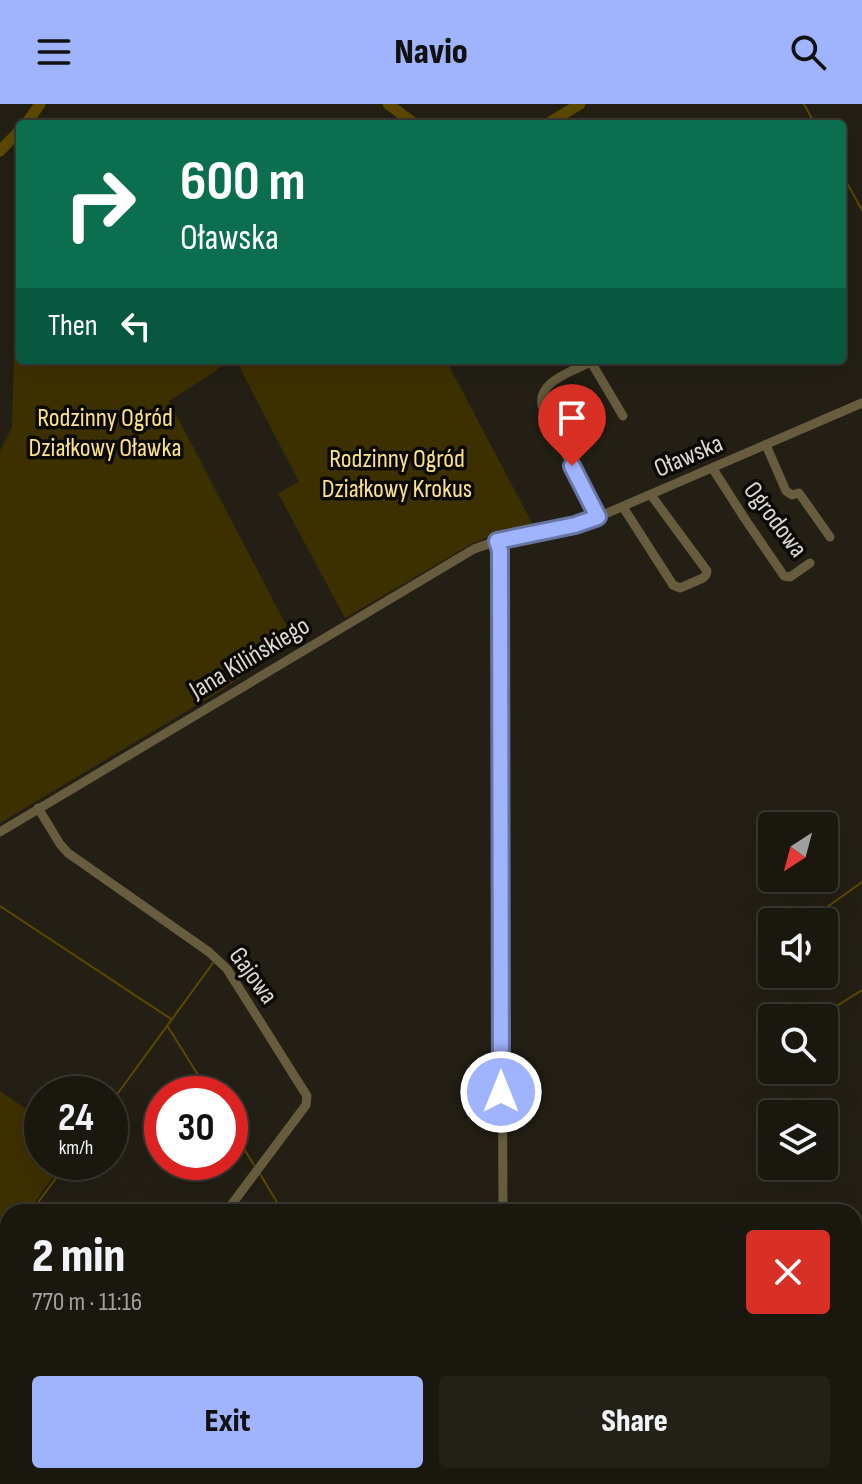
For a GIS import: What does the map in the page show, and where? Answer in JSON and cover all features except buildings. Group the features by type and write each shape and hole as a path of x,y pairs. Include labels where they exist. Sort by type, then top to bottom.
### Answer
{"street":[{"path":"587,364 546,386 541,401 598,517"},
{"path":"595,364 623,416"},
{"name":"Oławska","path":"527,534 575,525 598,517 860,408"},
{"path":"766,445 786,491 792,495 799,493 830,537"},
{"name":"Ogrodowa","path":"713,469 784,576 789,578 810,563"},
{"path":"623,507 673,585 680,588 703,578 707,571 651,495"},
{"name":"Jana Kilińskiego","path":"0,832 464,554 497,541 527,534"},
{"path":"497,541 500,551 503,1204"},
{"name":"Gajowa","path":"38,808 68,853 209,952 227,969 307,1096 306,1105 232,1204"}],"green space":[{"name":"Rodzinny Ogród Działkowy Oławka","path":"16,341 16,364 222,364 216,371 169,401 295,642 251,666 252,670 222,690 0,823 0,451 12,427"},
{"name":"Rodzinny Ogród Działkowy Krokus","path":"239,364 448,364 533,525 473,543 345,618 278,493 299,482"},
{"path":"0,1091 24,1108 24,1180 50,1180 34,1204 0,1204"}],"waterway":[{"path":"29,120 40,104"},
{"path":"388,104 410,120"},
{"path":"554,120 580,104"},
{"path":"804,104 813,120"},
{"path":"0,151 16,134"},
{"path":"846,181 862,210"},
{"path":"826,908 862,882"},
{"path":"0,906 171,1019"},
{"path":"128,1079 213,963"},
{"path":"838,1005 862,990"},
{"path":"168,1027 199,1076"},
{"path":"248,1155 254,1165"},
{"path":"260,1174 278,1204"},
{"path":"37,1204 55,1180"}],"route":[{"path":"501,1092 500,551 497,541 575,525 598,517 572,466"}]}
